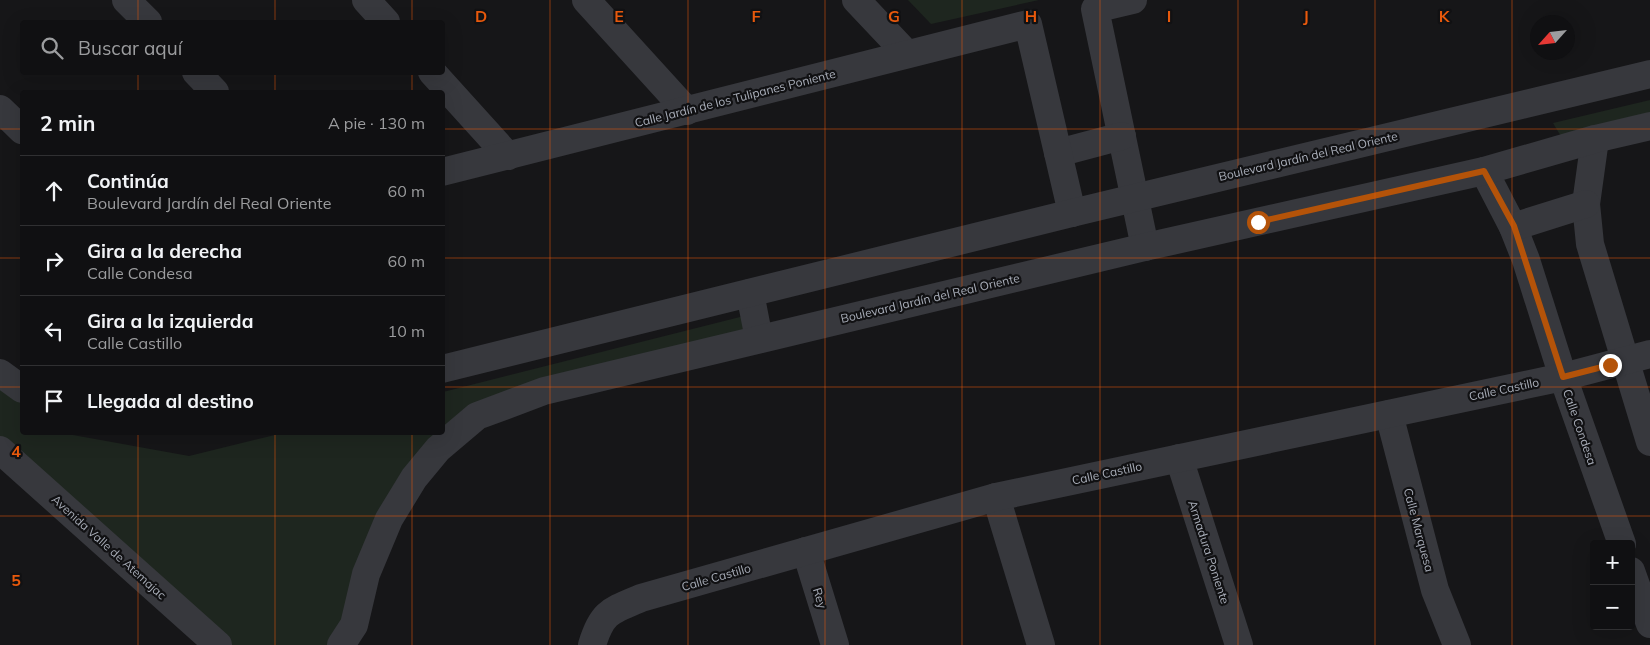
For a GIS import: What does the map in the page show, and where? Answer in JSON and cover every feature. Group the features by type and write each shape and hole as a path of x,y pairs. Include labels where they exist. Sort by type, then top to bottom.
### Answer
{"street":[{"path":"126,0 146,20"},
{"path":"366,0 384,20"},
{"path":"586,0 686,111"},
{"path":"856,0 907,54"},
{"path":"1133,0 1095,9 1145,247"},
{"name":"Calle Jardín de los Tulipanes Poniente","path":"445,171 1028,24 1058,153"},
{"name":"Boulevard Jardín del Real Oriente","path":"445,368 1072,213 1650,74"},
{"path":"199,75 213,90"},
{"path":"435,75 508,156"},
{"path":"0,109 20,128"},
{"name":"Boulevard Jardín del Real Oriente","path":"351,638 366,574 389,519 414,478 438,449 477,416 544,391 1145,247 1484,171 1595,139 1650,126"},
{"path":"1072,213 1058,153 1122,136"},
{"path":"1595,139 1586,204 1590,244 1638,357 1650,442"},
{"name":"Calle Condesa","path":"1484,171 1514,226 1563,377 1621,540"},
{"path":"1514,226 1586,204"},
{"path":"750,293 759,339"},
{"name":"Calle Castillo","path":"592,645 597,630 609,611 641,598 996,497 1563,377 1638,357"},
{"path":"0,372 20,388"},
{"name":"Calle Marquesa","path":"1389,414 1435,590 1457,645"},
{"name":"Avenida Valle de Atemajac","path":"0,450 218,645"},
{"name":"Armadura Poniente","path":"1179,458 1239,645"},
{"path":"996,497 1042,645"},
{"name":"Rey","path":"806,551 834,645"},
{"path":"1635,582 1650,624"}],"shaded area":[{"path":"908,0 1039,0 931,24"},
{"path":"1650,100 1650,120 1565,143 1553,123"},
{"path":"744,316 750,338 541,388 435,447 338,645 223,645 0,438 0,383 20,399 20,435 73,435 189,456 275,435 445,435 445,391"}],"route":[{"path":"1258,222 1484,171 1514,226 1563,377 1610,365"}]}
